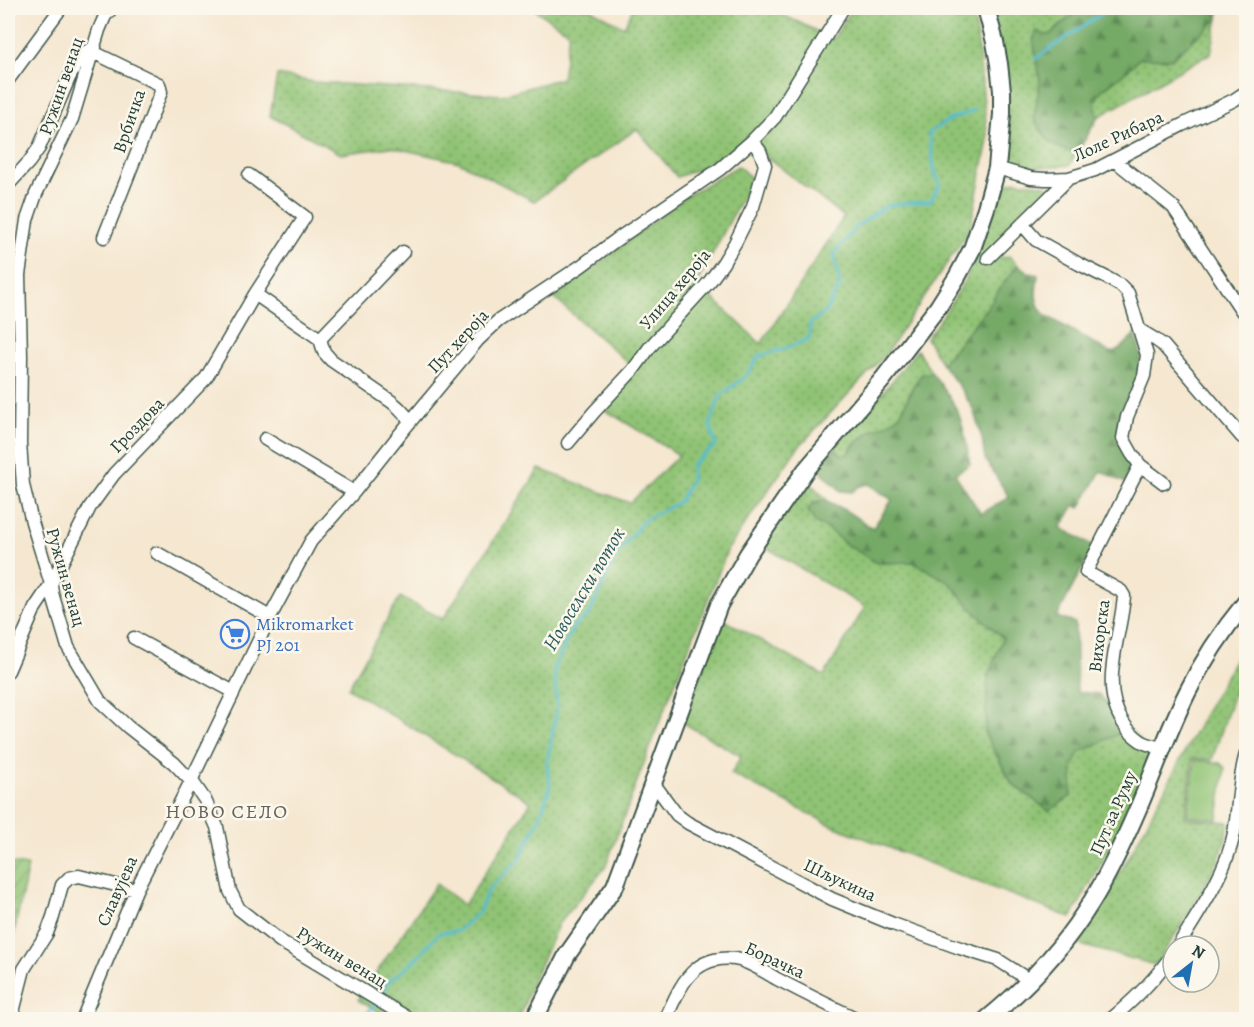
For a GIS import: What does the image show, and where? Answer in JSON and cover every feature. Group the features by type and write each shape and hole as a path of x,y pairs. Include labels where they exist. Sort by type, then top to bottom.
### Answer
{"main road":[{"path":"534,1020 567,955 615,886 719,605 748,554 805,471 883,379 938,307 972,249 997,168 1002,114 1002,91 995,42 986,8"},
{"name":"Пут за Руму","path":"986,1020 1029,980 1056,950 1093,899 1126,834 1186,694 1218,638 1246,602"}],"street":[{"path":"8,80 61,8"},
{"name":"Ружин венац","path":"112,8 105,16 72,119 36,194 27,220 19,275 20,443 23,485 52,593 68,647 100,701 174,764 191,781 205,801 217,827 230,891 239,909 280,941 411,1020"},
{"name":"Пут хероја","path":"191,781 270,617 311,541 478,340 498,321 720,169 752,141 775,117 843,8"},
{"path":"8,185 39,148 82,54 94,49"},
{"name":"Врбичка","path":"94,49 159,84 161,92 104,237"},
{"name":"Лоле Рибара","path":"997,168 1031,178 1069,178 1095,170 1246,92"},
{"name":"Улица хероја","path":"568,443 710,281 723,263 753,207 765,165 760,151 752,141"},
{"path":"1114,160 1173,207 1242,311"},
{"name":"Гроздова","path":"8,671 35,608 51,584 90,507 114,474 206,378 255,294 305,217 249,175"},
{"path":"988,258 1069,178"},
{"path":"1023,225 1036,240 1128,292 1147,355 1144,376 1127,417 1123,438 1140,465 1164,483"},
{"path":"321,339 403,252"},
{"path":"255,294 321,339 324,352 331,360 392,402 411,421"},
{"path":"1141,331 1163,345 1242,437"},
{"path":"265,439 354,492"},
{"name":"Вихорска","path":"1140,465 1086,572 1121,591 1124,596 1111,679 1117,712 1128,730 1141,741 1163,748"},
{"path":"157,553 270,617"},
{"path":"134,638 234,692"},
{"path":"1185,934 1223,867 1234,834 1246,754"},
{"name":"Славујева","path":"82,1020 136,890 191,781"},
{"name":"Шљукина","path":"654,784 677,815 688,823 822,894 894,924 998,960 1029,980"},
{"path":"11,1020 24,969 46,933 62,885 69,878 79,876 136,890"},
{"name":"Борачка","path":"665,1020 682,986 694,970 710,961 723,959 736,959 747,963 860,1020"},
{"path":"1110,1020 1139,995 1161,971"}],"green space":[{"path":"532,8 589,8 624,27 633,8 769,8 833,39 853,8 970,8 976,27 988,140 970,229 885,355 796,450 728,549 605,868 559,923 532,983 519,1019 391,1019 358,1000 436,884 464,905 531,802 348,688 400,597 443,619 539,469 630,503 679,455 597,405 633,367 554,298 686,196 738,166 752,179 697,283 761,344 844,217 745,140 709,165 677,177 637,129 534,201 459,162 391,147 341,154 270,116 277,75 314,82 502,95 562,78 569,32"},
{"path":"993,8 1220,8 1211,53 1098,117 1070,165 1046,167 1006,163 1008,115"},
{"path":"1080,8 1214,8 1218,19 1171,59 1140,58 1101,91 1095,102 1098,117 1077,153 1056,146 1043,133 1034,119 1040,80 1033,39 1037,31 1045,35 1051,34"},
{"path":"1016,181 1046,185 1051,189 994,249 1001,258 1009,256 1018,265 942,364 926,338 964,282 996,194 1005,184"},
{"path":"1018,265 1038,275 1037,301 1045,315 1109,352 1120,349 1135,333 1141,355 1138,375 1122,415 1117,438 1133,469 1125,483 1101,471 1080,508 1074,505 1061,528 1094,546 1057,617 1075,623 1077,692 1099,694 1129,729 1080,752 1073,766 1071,796 1049,811 1012,783 985,734 988,676 1003,638 973,610 948,581 913,562 877,563 815,522 808,511 813,503 826,501 835,504 873,528 892,500 868,484 852,492 841,491 817,467 834,448 842,455 848,454 867,433 896,418 922,374 932,373 953,403 964,432 970,464 955,474 981,514 1009,497 985,459 982,438 973,409 942,364"},
{"path":"917,350 932,373 922,374 913,386 901,413 854,444 848,454 842,455 834,448"},
{"path":"807,480 828,501 819,500 815,522 877,563 913,562 948,581 973,610 1003,638 988,676 985,734 1012,784 1049,811 1071,796 1073,766 1080,752 1129,729 1155,756 1111,846 1071,918 833,826 731,774 741,756 683,723 721,618 824,676 865,607 762,545"},
{"path":"1246,640 1246,676 1240,675 1212,760 1193,758 1185,818 1229,822 1225,843 1212,874 1176,934 1161,934 1161,956 1155,965 1073,943 1129,857"},
{"path":"1195,760 1220,763 1225,768 1218,819 1187,816"},
{"path":"8,863 28,866 8,962"}],"waterway":[{"name":"Новоселски поток","path":"1035,59 1110,8"},
{"name":"Новоселски поток","path":"381,998 389,981 410,965 439,933 458,931 480,911 488,890 519,860 539,820 550,787 547,763 557,709 554,667 574,626 589,615 617,554 644,520 679,502 691,480 692,464 716,445 710,425 720,396 746,376 759,356 809,339 810,324 825,312 840,286 834,254 857,226 888,205 930,201 940,185 934,169 929,133 949,120 975,110"},
{"name":"Новоселски поток","path":"358,1020 364,1017 376,1003"}],"place":[{"name":"Mikromarket PJ 201","path":"235,634"}],"district":[{"name":"НОВО СЕЛО","path":"227,811"}]}
